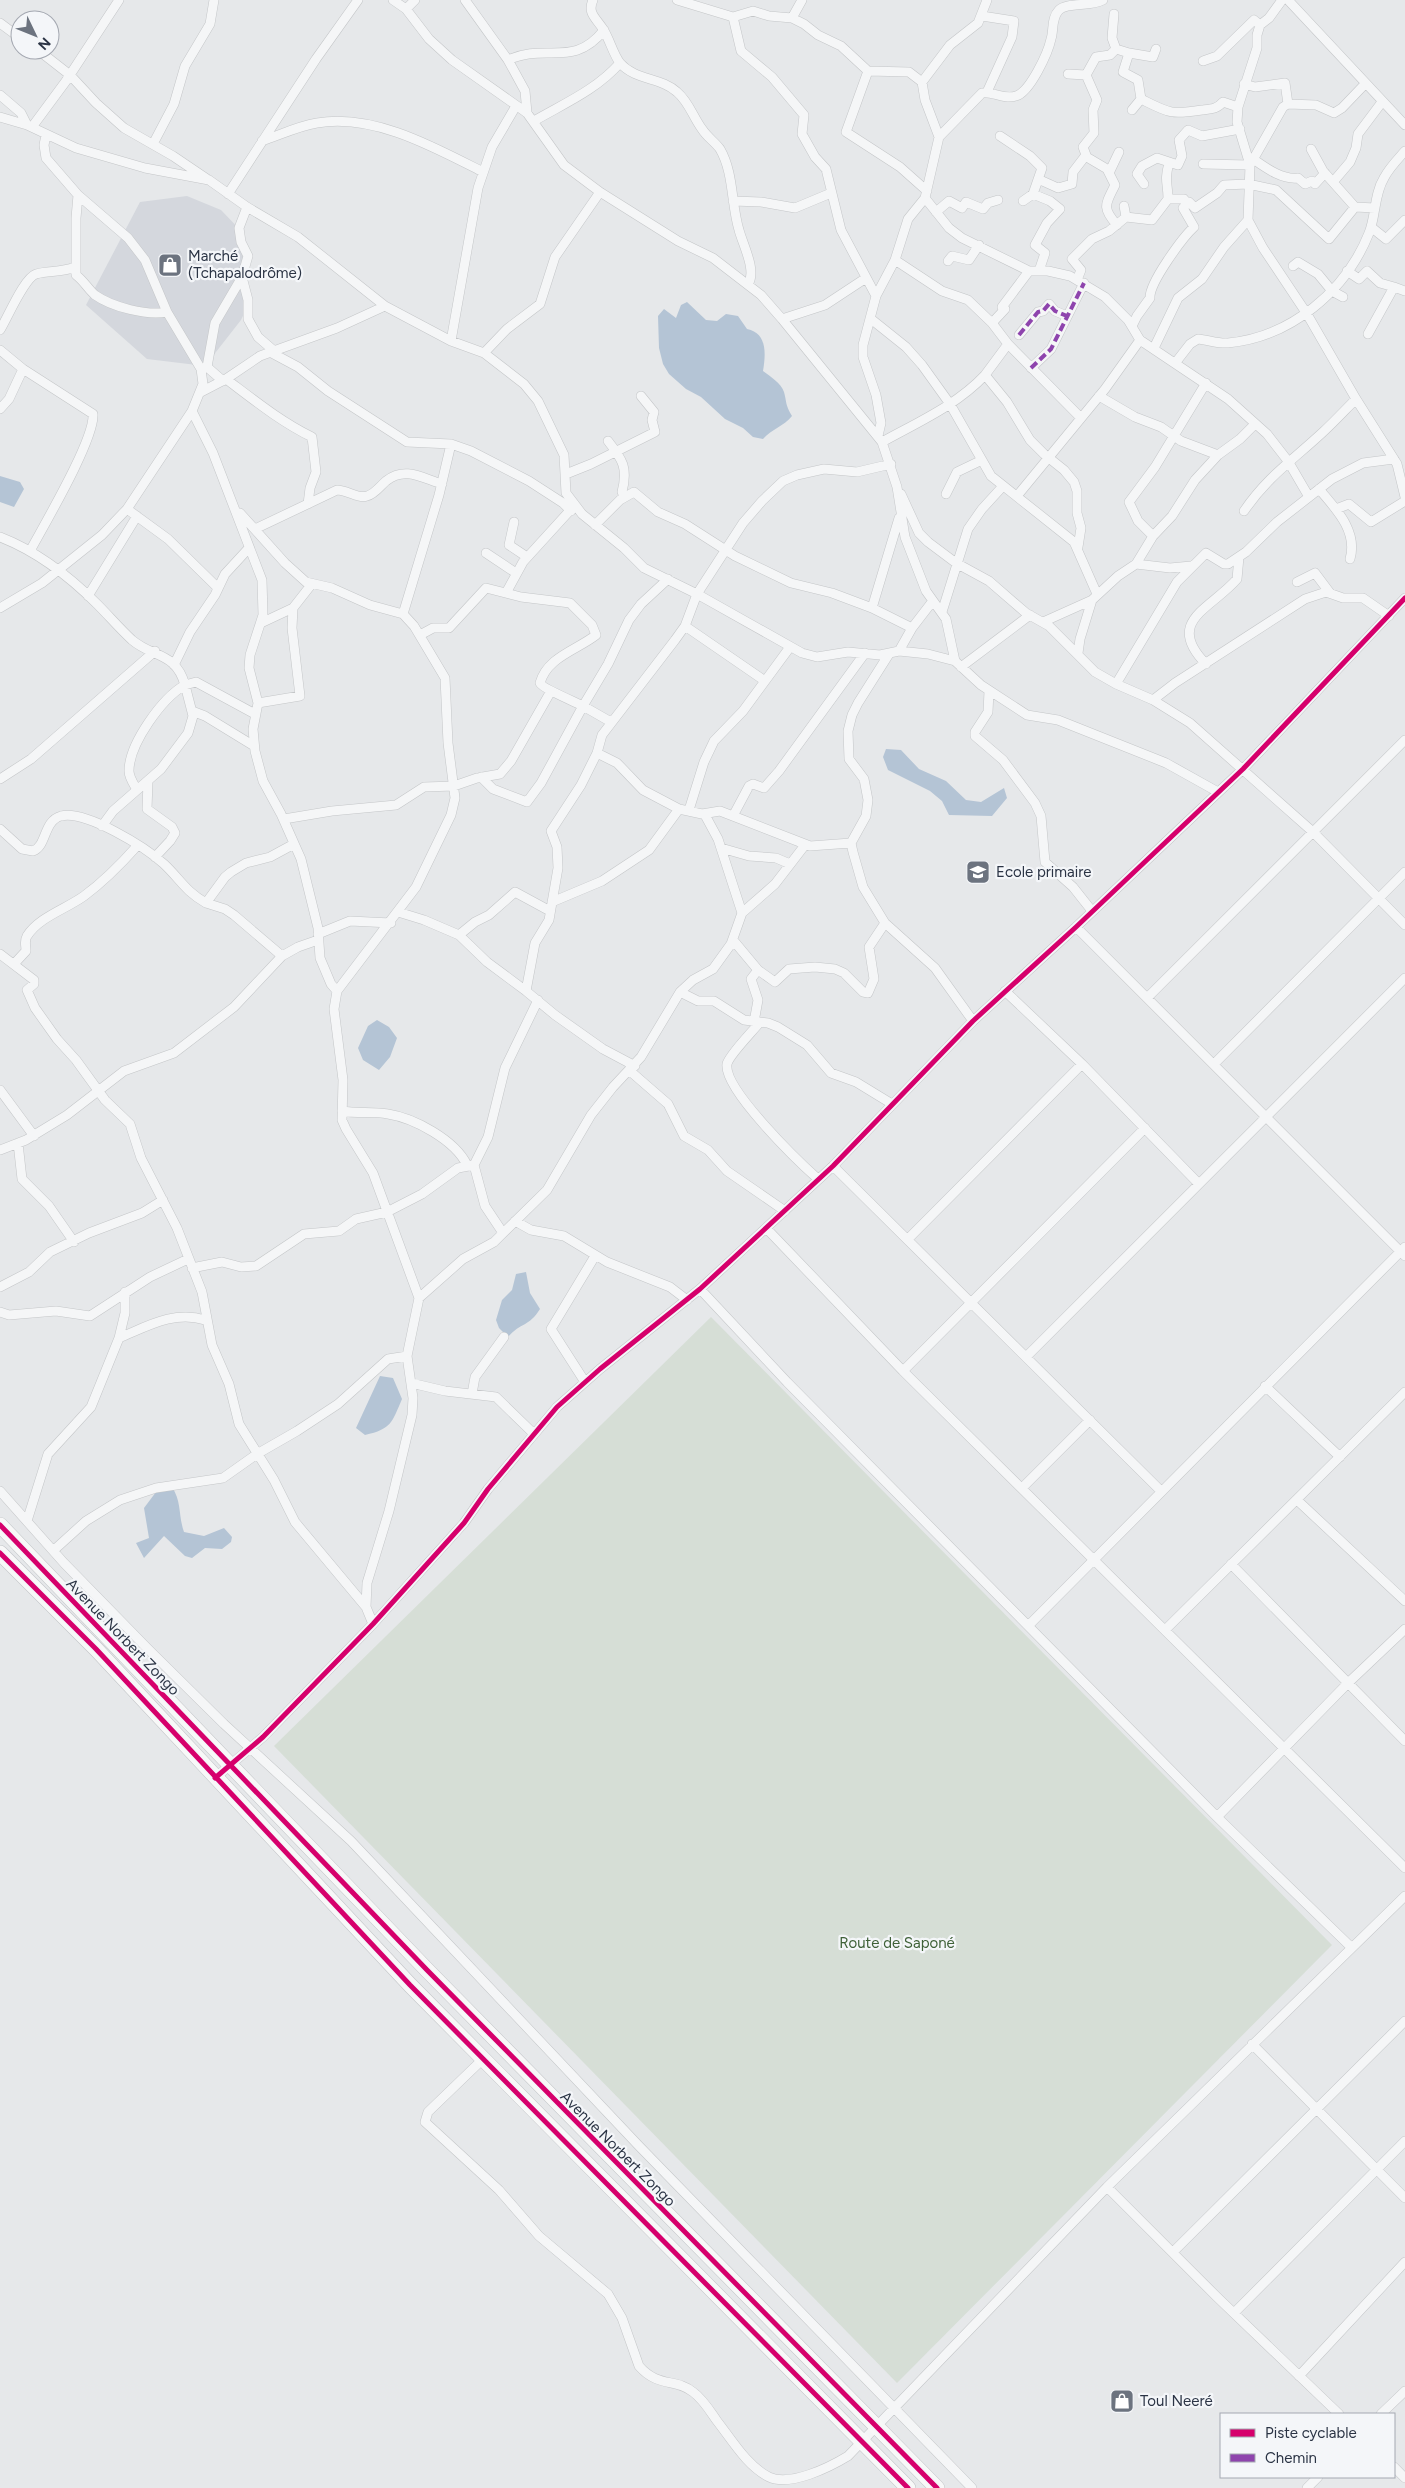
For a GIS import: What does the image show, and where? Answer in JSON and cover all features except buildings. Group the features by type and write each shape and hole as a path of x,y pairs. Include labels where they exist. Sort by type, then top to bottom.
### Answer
{"main road":[{"name":"Avenue Norbert Zongo","path":"0,1525 229,1766 606,2154 937,2488"},
{"name":"Avenue Norbert Zongo","path":"0,1553 96,1649 215,1778 483,2059 908,2488"}],"street":[{"path":"30,126 70,75 119,0"},
{"path":"153,144 174,104 185,66 210,24 214,0"},
{"path":"228,194 316,58 358,0"},
{"path":"393,0 406,9 429,39 440,49 465,70 527,113 559,160 600,192 678,242 713,258 761,295 782,319 880,439 891,464 897,487 900,516 915,565 932,602 942,612 949,625 958,664"},
{"path":"406,9 415,0"},
{"path":"465,0 508,60 525,91 527,113"},
{"path":"593,0 590,9 604,30 620,63 639,77 668,84 684,98 702,130 719,147 725,159 738,228 752,274 748,284"},
{"path":"677,0 733,16 753,11 769,16 792,18 804,24 818,35 841,46 868,71 909,72 922,82 925,100 939,137"},
{"path":"792,18 802,0"},
{"path":"922,82 950,45 978,23 987,0"},
{"path":"880,439 881,423 876,395 863,357 863,345 876,296 895,260 908,219 926,194 939,137 982,93 987,92 1002,98 1015,97 1023,92 1048,51 1057,12 1062,8 1095,4 1103,0"},
{"path":"1252,162 1237,122 1238,107 1257,48 1257,35 1260,25 1269,18 1282,0"},
{"path":"1288,0 1405,126"},
{"path":"1114,14 1112,38 1116,49 1129,54 1153,57 1156,50"},
{"path":"733,16 742,51 772,78 804,115 802,134 815,157 826,169 841,230 876,296"},
{"path":"982,16 1014,21 1012,37 987,92"},
{"path":"1203,61 1217,56 1254,20 1260,25"},
{"path":"508,60 528,52 564,52 582,49 593,43 604,30"},
{"path":"1086,75 1096,57 1110,55 1116,49"},
{"path":"1129,54 1123,72 1138,80 1140,99 1132,110"},
{"path":"51,60 70,75 96,103 124,128 153,144 247,207 298,236 385,306 451,340 484,352 530,390 560,446 566,474 566,493 572,508"},
{"path":"534,121 586,94 609,76 620,63"},
{"path":"868,71 846,132 900,167 926,194 936,212 956,234 1029,271 1048,271 1081,281 1105,297 1132,326 1140,340 1176,362 1228,399 1275,442 1309,496"},
{"path":"1068,74 1086,75"},
{"path":"1086,75 1097,100 1093,110 1094,133 1083,147 1085,156 1107,169 1115,185 1106,200 1107,214 1117,225"},
{"path":"1244,84 1255,87 1285,84 1288,104"},
{"path":"1364,84 1342,108 1334,112 1316,105 1288,104 1280,112 1252,162 1248,184 1248,220 1271,261 1307,314 1356,400 1398,462 1405,497"},
{"path":"0,95 21,113 30,126"},
{"path":"1140,99 1168,112 1185,114 1218,108 1223,102 1238,107"},
{"path":"1333,182 1350,162 1356,148 1358,134 1382,102"},
{"path":"451,340 482,172 492,147 516,106"},
{"path":"0,117 30,126 76,148 145,168 209,180"},
{"path":"262,141 316,123 335,121 412,137 482,172"},
{"path":"1144,184 1137,174 1142,166 1157,158 1178,165 1182,156 1179,140 1188,130 1202,136 1240,129"},
{"path":"46,134 44,145 46,158 78,195 118,227 145,260 167,312 195,359 203,377"},
{"path":"1000,136 1030,156 1042,168 1034,194 1023,201"},
{"path":"1311,149 1325,173 1355,208 1375,208"},
{"path":"1176,362 1190,344 1198,339 1227,343 1274,330 1307,314 1332,291 1360,253 1371,228 1383,178 1405,151"},
{"path":"1109,173 1119,152"},
{"path":"1038,179 1058,188 1072,184 1073,172 1085,156"},
{"path":"1203,164 1252,162 1290,179 1298,178 1305,184 1312,181 1315,184 1325,173"},
{"path":"1031,368 1052,348 1081,281 1081,270 1072,259 1092,240 1117,225 1126,217 1152,220 1168,198 1168,188 1165,181 1169,163"},
{"path":"1187,204 1189,202 1195,208 1217,193 1224,185 1248,184 1276,190 1329,240 1355,208"},
{"path":"484,352 507,329 540,304 555,257 600,192"},
{"path":"733,201 761,202 795,208 831,193"},
{"path":"1034,194 1050,201 1060,210 1047,223 1035,245 1045,253 1039,271"},
{"path":"78,195 76,275 84,280 95,294 122,308 153,315 167,312"},
{"path":"1168,198 1184,199 1187,204"},
{"path":"936,212 949,201 962,208 966,202 983,209 988,203 998,200"},
{"path":"1132,326 1150,298 1150,293 1159,272 1173,255 1183,238 1194,227 1183,208 1187,204"},
{"path":"1124,206 1126,217"},
{"path":"0,608 58,571 102,535 126,508 192,411 201,392 215,323 242,276 248,256 241,242 239,228 247,207"},
{"path":"1154,348 1178,298 1202,280 1224,246 1248,220"},
{"path":"1371,228 1386,239 1405,220"},
{"path":"948,261 952,256 969,260 979,245"},
{"path":"895,260 950,295 968,300 992,324 1008,344 1081,418"},
{"path":"1293,266 1298,262 1318,274 1332,291 1343,297"},
{"path":"0,330 27,279 40,273 60,273 76,267"},
{"path":"992,324 1005,309 1002,307 1010,294 1029,271"},
{"path":"1347,271 1359,279 1367,271 1380,283 1405,291"},
{"path":"242,276 248,300 248,319 251,327 272,351 298,367 328,391 407,442 451,444 476,453 500,468 523,478 572,508 595,525 624,548 638,564 697,594 790,647 802,653 818,657 848,652 889,654 899,651 928,654 958,664 989,691 1027,715 1058,720 1166,763 1218,792"},
{"path":"782,319 826,305 866,278"},
{"path":"1368,334 1394,287"},
{"path":"1019,335 1038,312 1043,312 1049,304 1055,311 1067,316"},
{"path":"201,392 272,351 337,328 385,306"},
{"path":"871,319 914,356 950,404 991,476 1078,547"},
{"path":"1017,496 1099,396 1140,340"},
{"path":"880,439 950,404 971,390 985,375 1008,344"},
{"path":"0,350 23,369 92,412 94,416 93,425 70,476 30,551"},
{"path":"207,367 258,401 286,424 312,437 316,472 310,488 308,504"},
{"path":"0,409 9,399 23,369"},
{"path":"985,375 1007,402 1030,440 1064,470 1076,485 1077,513 1081,528 1078,547 1094,597 1080,639 1078,653"},
{"path":"1153,536 1138,521 1129,502 1155,467 1206,383"},
{"path":"566,474 591,464 655,432 652,420 654,412 641,396"},
{"path":"1099,396 1119,408 1157,425 1187,444 1218,455"},
{"path":"1244,511 1256,493 1288,461 1323,433 1356,400"},
{"path":"192,411 213,453 236,510 248,549 262,580 263,611 250,655 249,668 258,703 255,714 254,746 263,781 284,819 294,844 309,890 322,964 331,984 337,991"},
{"path":"1043,622 1094,597 1136,564 1153,536 1172,516 1195,480 1218,455 1240,439 1256,424"},
{"path":"608,441 624,464 622,492 625,496"},
{"path":"403,614 442,484 451,444"},
{"path":"946,494 957,472 982,460"},
{"path":"1116,684 1177,582 1207,552 1225,564 1239,557 1332,478 1363,463 1375,460 1398,462"},
{"path":"526,990 535,943 548,921 551,906 558,855 551,831 572,801 597,752 602,735 685,626 697,594 753,510 772,491 791,477 824,469 857,472 891,464"},
{"path":"255,529 337,490 367,496 391,477 402,473 409,473 442,484"},
{"path":"942,612 956,563 972,522 1003,486"},
{"path":"897,487 919,533 928,542 956,563 989,581 1030,616 1043,622 1078,653 1095,672 1116,684 1152,700 1190,723 1313,832 1405,925"},
{"path":"1319,489 1336,509 1354,545 1350,559"},
{"path":"595,525 625,496 634,492 658,512 685,524 726,552 791,583 832,593 872,608 912,628"},
{"path":"1336,509 1350,504 1371,522 1405,501"},
{"path":"126,508 168,539 218,588"},
{"path":"506,593 527,557 572,508"},
{"path":"236,510 292,571 311,584 332,588 370,605 403,614 420,636 445,678 448,743 454,786 454,805 446,826 416,887 391,923 362,955 337,991 334,1009 343,1080 342,1111 346,1129 373,1172 419,1298 407,1356 411,1383 412,1415 389,1511 367,1582 366,1608"},
{"path":"88,596 137,516"},
{"path":"872,608 900,516"},
{"path":"514,522 509,544 527,557"},
{"path":"0,536 30,551 58,571 88,596 134,641 155,651 174,665 182,676 193,720 188,733 148,781 136,788 108,816 102,826"},
{"path":"174,665 190,632 228,570 248,549"},
{"path":"486,553 516,574"},
{"path":"1206,664 1193,648 1188,634 1189,625 1201,610 1237,579 1239,557"},
{"path":"1136,564 1170,568 1191,566"},
{"path":"1297,582 1315,573 1330,593 1343,598 1367,599 1389,616"},
{"path":"481,777 493,789 523,802 528,801 541,783 608,664 629,620 641,604 668,579"},
{"path":"261,623 293,608 311,584"},
{"path":"420,636 432,628 449,628 484,588 521,597 570,603 596,631 594,637 569,650 546,670 540,683 544,688 584,706 611,722"},
{"path":"1152,700 1301,600 1330,593"},
{"path":"215,1778 251,1748 373,1624 464,1523 488,1489 556,1407 700,1289 833,1166 973,1021 1076,927 1243,769 1405,598"},
{"path":"899,651 912,628 932,602"},
{"path":"258,703 300,696 292,628 293,608"},
{"path":"958,664 1030,616"},
{"path":"685,626 764,681"},
{"path":"689,810 708,752 717,737 743,711 790,647"},
{"path":"0,779 31,759 155,651"},
{"path":"733,816 749,786 753,784 764,788 779,771 865,653"},
{"path":"889,654 855,709 848,731 849,759 864,778 868,800 866,816 851,843 863,887 885,924 935,968 973,1021"},
{"path":"136,788 130,778 129,768 143,731 170,695 196,682 255,714"},
{"path":"284,819 332,810 396,805 424,787 454,786 481,777 497,775 505,768 551,691"},
{"path":"989,691 987,715 975,732 975,736 1003,760 1035,803 1041,816 1045,862 1073,886 1092,911"},
{"path":"192,711 204,716 254,746"},
{"path":"1147,998 1405,740"},
{"path":"597,752 617,763 643,790 679,809 705,815 718,811 805,845 825,846 851,843"},
{"path":"148,781 147,808 172,827 175,833 155,858"},
{"path":"459,934 475,922 489,915 515,892 551,906 596,884 653,846 679,809"},
{"path":"705,815 721,848 742,914"},
{"path":"0,829 17,846 24,851 30,851 39,846 48,828 61,816 84,818 102,826 137,846 167,867 186,890 206,903 225,909 234,915 282,956"},
{"path":"206,903 224,876 251,861 270,857 294,844"},
{"path":"419,1298 463,1259 490,1244 547,1190 591,1115 613,1087 632,1068 680,992 693,980 713,968 733,940 742,914 775,884 805,845"},
{"path":"14,964 26,951 25,940 30,932 45,920 84,896 116,869 137,846"},
{"path":"721,848 749,856 776,858 790,864"},
{"path":"1214,1064 1405,872"},
{"path":"398,912 459,934 487,962 603,1050 632,1068 668,1104 684,1136 708,1150 727,1171 785,1211"},
{"path":"0,1150 34,1136 67,1116 124,1070 163,1058 195,1038 248,994 282,956 350,921 391,923"},
{"path":"733,940 758,970 775,982 789,969 832,968 844,973 860,990 868,993 874,979 869,947 885,924"},
{"path":"1029,1625 1265,1386 1404,1251 1266,1117 1076,927"},
{"path":"0,954 34,980 34,984 27,990 31,1000 57,1039 76,1060 98,1092 130,1124 141,1158 177,1228 202,1292 205,1320 212,1346 229,1384 239,1424 274,1480 295,1522 366,1608 373,1624"},
{"path":"758,970 751,979 758,1000 757,1022 730,1056 727,1067 728,1075 746,1103 818,1180"},
{"path":"1026,1357 1405,978"},
{"path":"1005,991 1082,1064 1199,1184"},
{"path":"680,992 698,1001 714,1001 740,1019 768,1022 788,1032 806,1045 831,1073 856,1082 892,1104"},
{"path":"192,1268 222,1262 242,1268 256,1266 304,1234 336,1232 356,1219 387,1212 426,1192 455,1170 471,1165 488,1137 506,1068 538,1000"},
{"path":"908,1239 1082,1064"},
{"path":"0,1090 34,1136"},
{"path":"342,1111 356,1114 386,1113 414,1122 453,1146 471,1165 485,1206 503,1233"},
{"path":"903,1371 1145,1128"},
{"path":"18,1143 22,1179 49,1206 74,1242"},
{"path":"833,1166 1161,1490"},
{"path":"0,1287 30,1271 47,1254 89,1233 142,1213 163,1200"},
{"path":"515,1221 530,1230 564,1236 595,1256 670,1287 687,1300"},
{"path":"766,1228 903,1371 1405,1868"},
{"path":"585,1382 551,1329 595,1256"},
{"path":"0,1312 9,1315 56,1310 87,1317 156,1273 188,1259"},
{"path":"700,1289 786,1382 1029,1625 1217,1817 1351,1947"},
{"path":"27,1521 48,1454 91,1407 111,1361 125,1313 126,1292"},
{"path":"119,1338 153,1322 194,1316 205,1320"},
{"path":"472,1394 476,1377 504,1337"},
{"path":"54,1550 86,1521 120,1500 156,1488 223,1478 257,1454 338,1404 388,1359 407,1356"},
{"path":"411,1383 445,1391 492,1396 500,1400 533,1433"},
{"path":"1265,1386 1340,1457"},
{"path":"1165,1630 1405,1392"},
{"path":"1022,1488 1090,1420"},
{"path":"0,1491 147,1648 351,1841 639,2146 972,2488"},
{"path":"1297,1500 1405,1601"},
{"path":"1231,1564 1405,1741"},
{"path":"1217,1817 1348,1683 1405,1629"},
{"path":"483,2059 428,2112 425,2122 499,2190 539,2236 608,2294 618,2310 640,2366 645,2373 654,2380 692,2390 750,2462 770,2478 800,2478 832,2466 848,2456 1107,2187 1405,1896"},
{"path":"1173,2252 1405,2021"},
{"path":"1252,2044 1405,2198"},
{"path":"1234,2313 1405,2140"},
{"path":"1107,2187 1338,2413"},
{"path":"1299,2376 1405,2262"},
{"path":"1383,2413 1405,2392"},
{"path":"1395,2468 1405,2478"},
{"path":"1307,2488 1317,2478"}],"shaded area":[{"path":"187,196 221,210 243,233 244,259 235,283 251,299 241,320 205,366 147,359 86,305 140,202"}],"green space":[{"name":"Route de Saponé","path":"711,1317 1332,1945 897,2383 274,1746"}],"water":[{"path":"687,302 706,320 717,321 726,314 738,316 747,329 754,331 762,339 765,351 763,371 783,389 787,406 792,416 763,439 753,437 743,428 725,419 701,397 686,389 669,374 663,364 659,348 658,316 664,309 676,318 681,305"},
{"path":"0,476 20,482 24,489 14,507 0,502"},
{"path":"886,749 901,750 919,769 946,781 966,800 981,802 1004,788 1007,798 992,816 949,815 942,801 930,791 888,770 883,757"},
{"path":"377,1020 389,1027 397,1038 390,1057 379,1070 363,1060 358,1048 368,1026"},
{"path":"526,1272 530,1293 540,1309 532,1319 508,1337 499,1328 496,1320 502,1300 512,1290 516,1274"},
{"path":"380,1376 393,1378 402,1399 393,1419 386,1427 365,1435 356,1428"},
{"path":"172,1487 179,1503 184,1532 204,1536 224,1528 232,1537 231,1542 222,1549 205,1548 192,1558 185,1556 164,1536 144,1558 136,1543 149,1538 144,1508 159,1488"}],"marked path":[{"path":"1031,368 1051,349 1084,283"},
{"path":"1019,335 1038,312 1043,311 1049,304 1055,311 1067,316"}],"cycle path":[{"path":"215,1778 263,1737 373,1624 464,1523 488,1489 557,1407 600,1369 700,1289 833,1166 973,1021 1076,927 1243,769 1405,598"},
{"path":"0,1525 427,1970 937,2488"},
{"path":"0,1553 96,1649 410,1985 908,2488"}],"place":[{"name":"Marché (Tchapalodrôme)","path":"170,265"},
{"name":"Ecole primaire","path":"978,872"},
{"name":"Toul Neeré","path":"1122,2401"}]}
